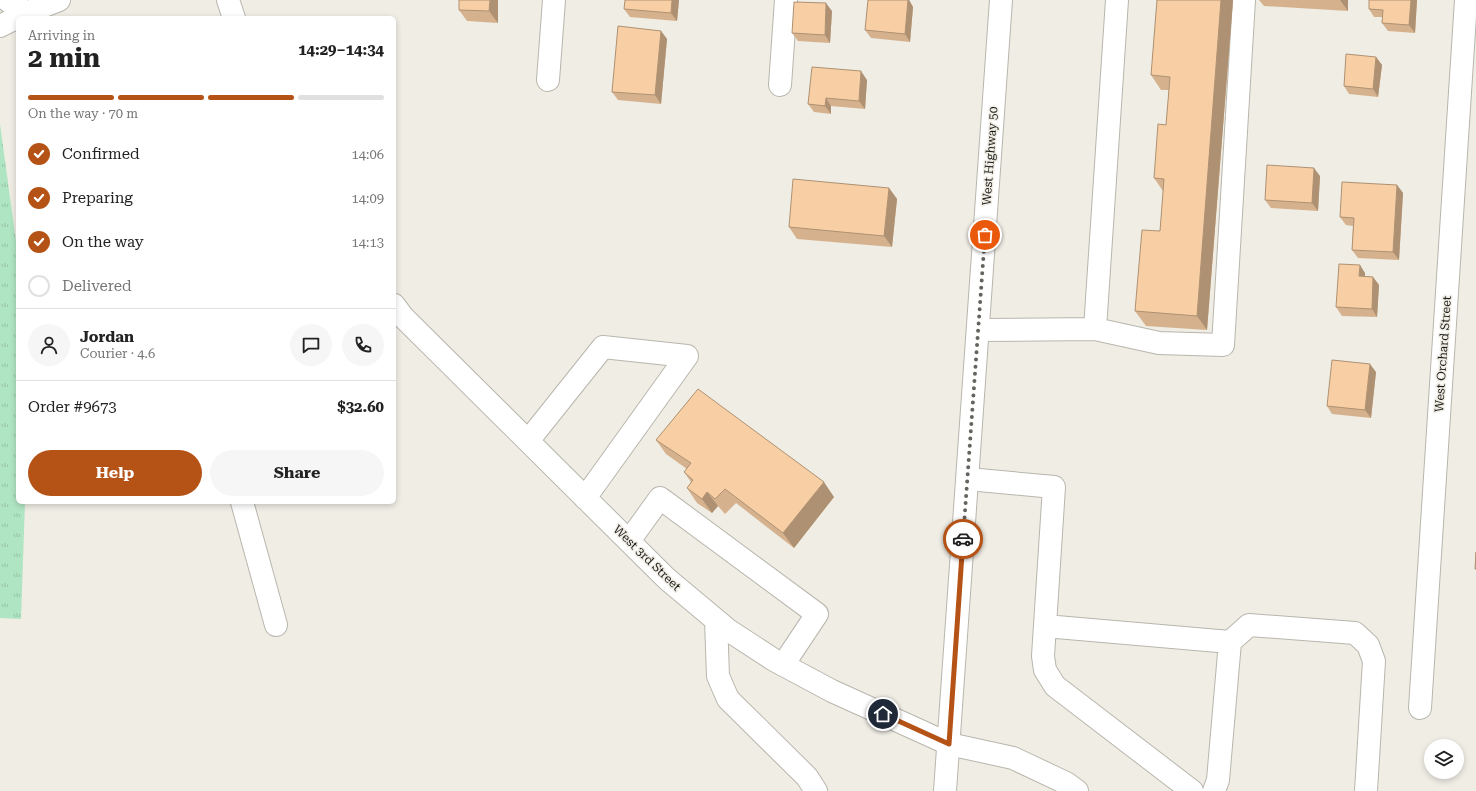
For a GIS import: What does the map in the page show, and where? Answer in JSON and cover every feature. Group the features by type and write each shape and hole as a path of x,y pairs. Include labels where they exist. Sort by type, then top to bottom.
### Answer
{"street":[{"path":"7,0 26,13"},
{"path":"20,16 59,0"},
{"path":"228,0 233,16"},
{"path":"548,80 554,0"},
{"path":"780,85 786,0"},
{"name":"West Highway 50","path":"946,791 1002,0"},
{"path":"1095,329 1117,0"},
{"path":"978,330 1095,329 1159,343 1224,345 1244,0"},
{"name":"West Orchard Street","path":"1420,708 1470,48 1466,0"},
{"path":"0,26 16,18"},
{"name":"West 3rd Street","path":"396,308 403,317 667,579 728,630 783,665 832,691 949,744 1013,758 1077,791"},
{"path":"528,441 603,348 687,356 586,498"},
{"path":"968,479 1054,487 1043,656 1045,670 1055,686 1192,791"},
{"path":"629,541 660,498 817,614 783,665"},
{"path":"243,504 276,625"},
{"path":"716,620 718,676 728,698 807,777 816,791"},
{"path":"1214,791 1218,780 1230,642 1249,625 1355,633 1368,645 1374,661 1366,791"},
{"path":"1045,626 1230,642"}],"green space":[{"path":"0,124 16,241 16,504 25,504 21,619 0,618"}],"building":[{"path":"459,0 490,0 489,11 459,10"},
{"path":"625,0 672,0 671,13 624,9"},
{"path":"868,0 908,0 905,34 865,30"},
{"path":"1157,0 1221,0 1197,316 1135,311 1142,230 1160,231 1164,179 1154,178 1158,124 1166,125 1170,77 1151,75"},
{"path":"1369,0 1411,0 1409,25 1382,23 1383,10 1369,9"},
{"path":"794,2 826,3 825,35 792,33"},
{"path":"618,26 661,31 655,95 612,92"},
{"path":"1346,54 1376,57 1373,89 1344,86"},
{"path":"812,67 861,71 859,101 826,98 825,106 808,104"},
{"path":"1267,165 1314,168 1312,203 1265,200"},
{"path":"793,179 889,188 884,236 789,227"},
{"path":"1342,182 1397,185 1393,252 1352,250 1354,218 1340,217"},
{"path":"1339,264 1360,265 1359,276 1373,277 1372,309 1336,307"},
{"path":"1332,360 1370,364 1365,410 1327,406"},
{"path":"698,389 824,482 783,533 725,489 715,499 707,492 702,499 687,488 693,480 684,472 691,463 656,440"}],"way so far":[{"path":"963,539 985,235"}],"route":[{"path":"883,714 949,744 963,539"}]}
